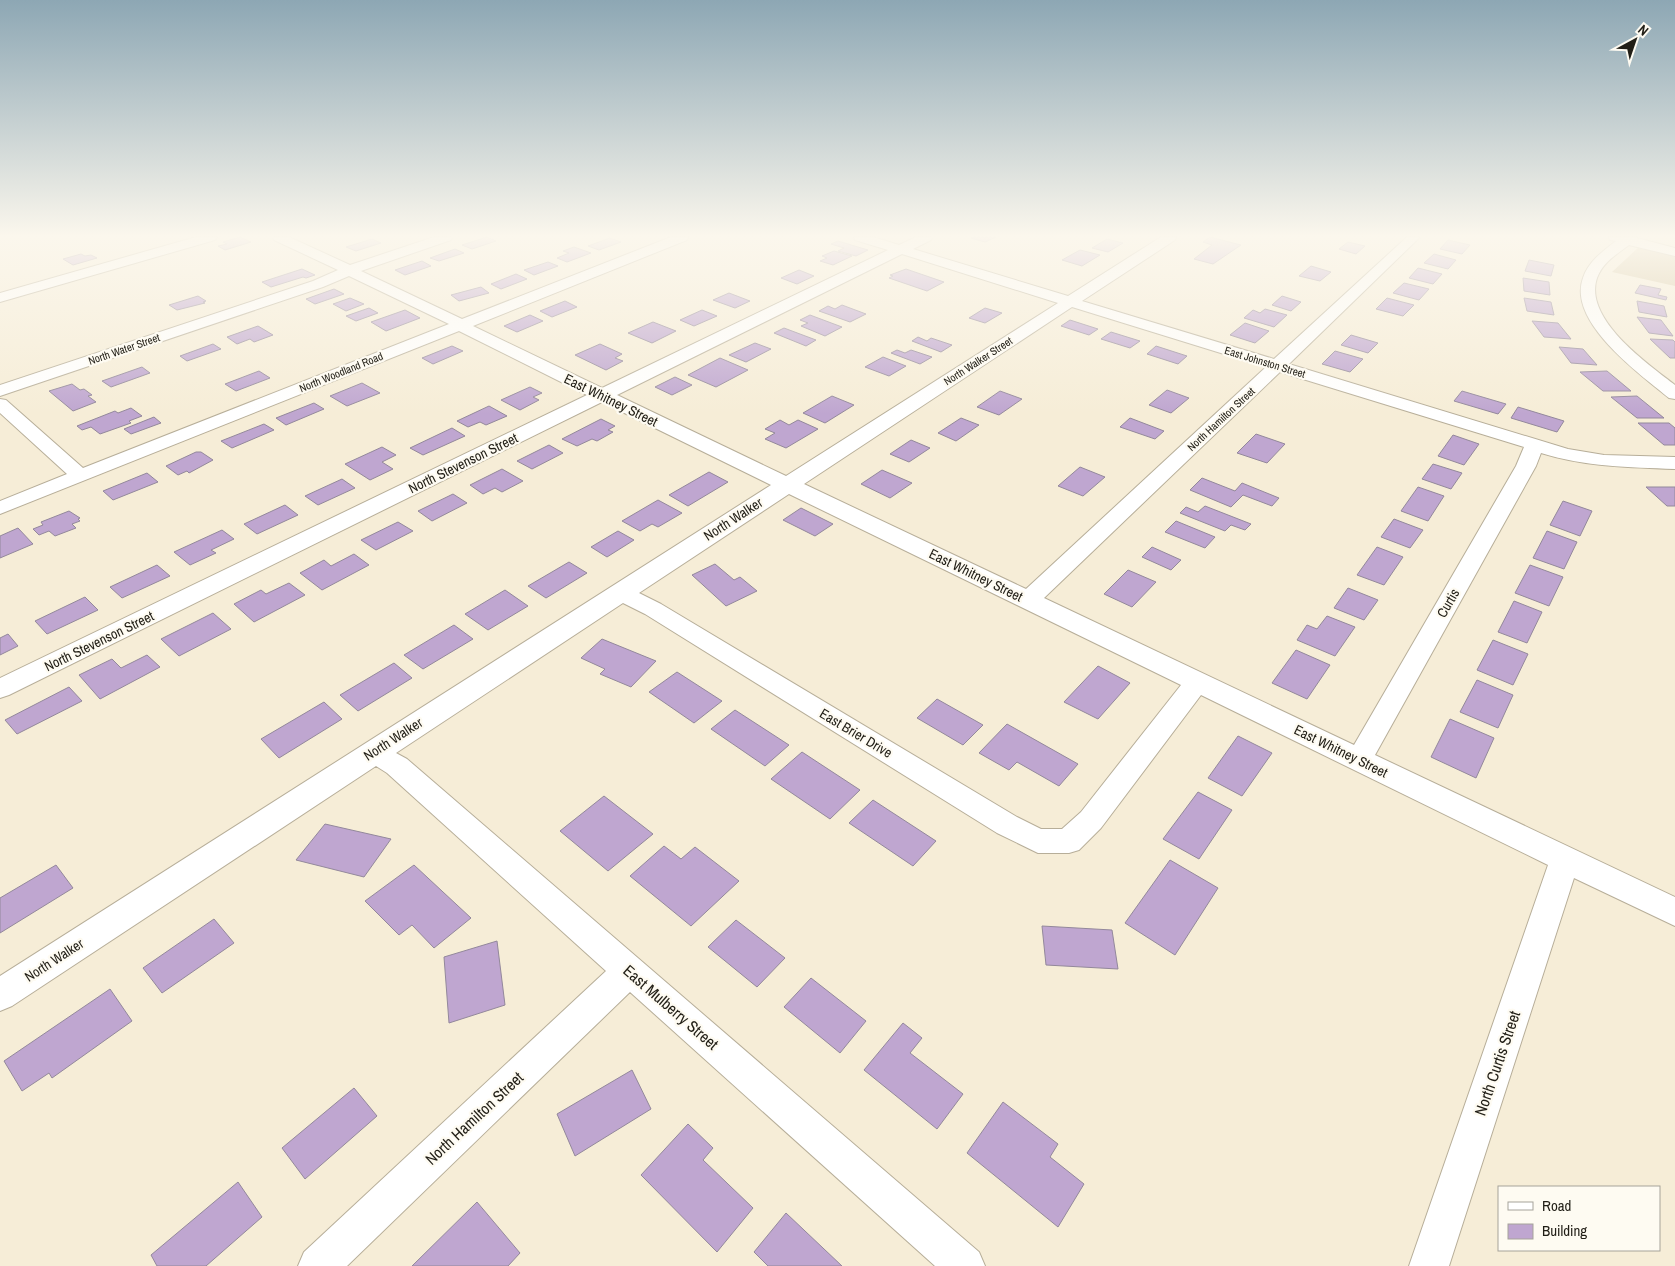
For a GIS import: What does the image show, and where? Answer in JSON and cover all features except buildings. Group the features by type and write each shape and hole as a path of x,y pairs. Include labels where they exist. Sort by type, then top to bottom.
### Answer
{"street":[{"name":"North Water Street","path":"0,391 282,296"},
{"name":"East Whitney Street","path":"404,296 448,317 475,334 602,396 1675,912"},
{"name":"North Woodland Road","path":"0,508 533,296"},
{"name":"North Stevenson Street","path":"0,689 805,296"},
{"name":"East Johnston Street","path":"1051,296 1565,454 1604,461 1675,463"},
{"name":"North Walker Street","path":"786,484 1079,296"},
{"name":"North Hamilton Street","path":"1028,600 1351,296"},
{"path":"1587,296 1592,312 1612,341 1675,394"},
{"path":"0,404 80,476"},
{"name":"Curtis","path":"1359,759 1526,466 1534,445"},
{"name":"North Walker","path":"0,995 786,484"},
{"name":"East Brier Drive","path":"620,592 653,609 1007,825 1038,841 1069,841 1091,820 1197,682"},
{"name":"East Mulberry Street","path":"373,752 397,766 965,1266"},
{"name":"North Curtis Street","path":"1429,1266 1565,860"},
{"name":"North Hamilton Street","path":"318,1266 630,970"}]}
